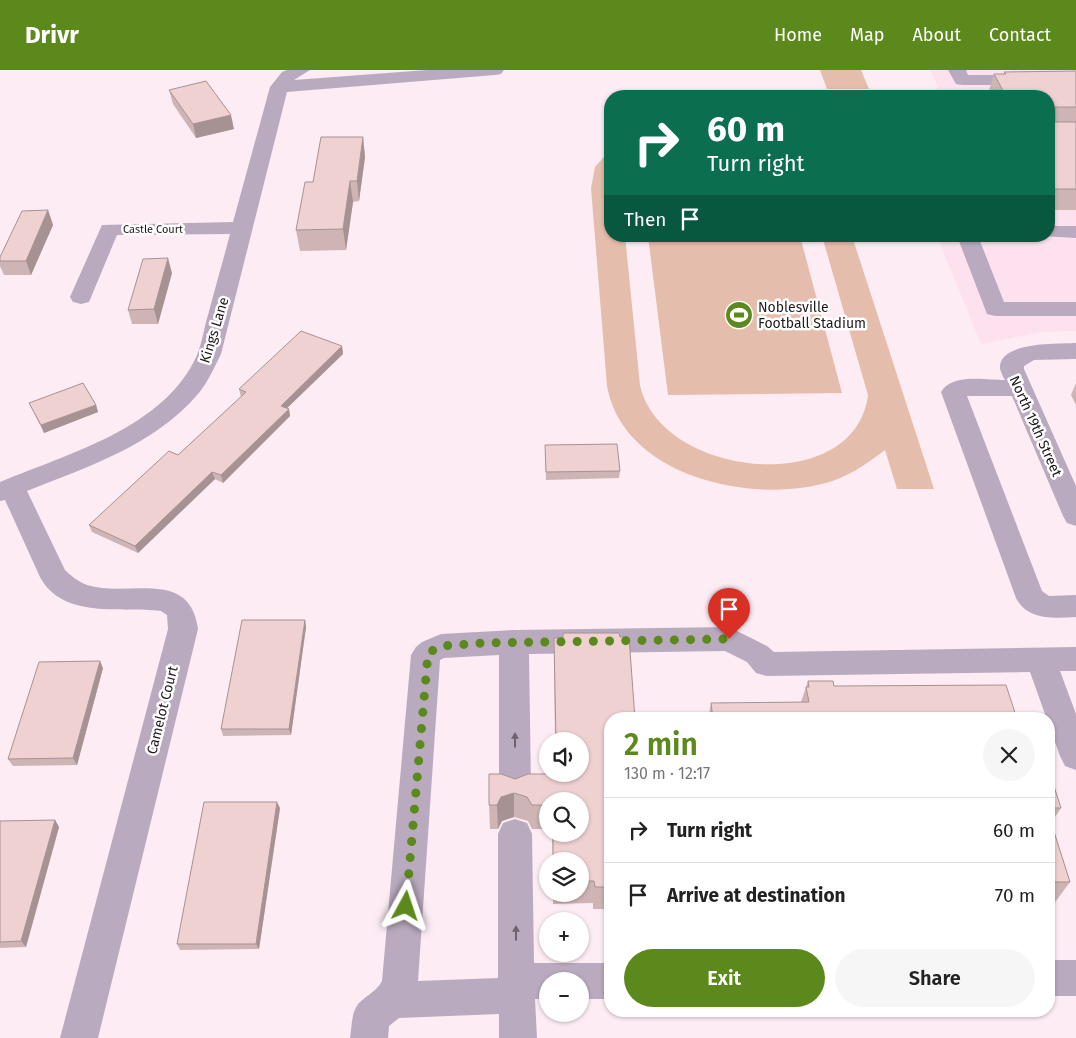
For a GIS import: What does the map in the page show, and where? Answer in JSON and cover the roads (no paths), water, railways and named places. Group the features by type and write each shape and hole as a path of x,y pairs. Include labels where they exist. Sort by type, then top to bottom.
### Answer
{"street":[{"path":"279,87 288,76 301,70"},
{"path":"279,87 495,70"},
{"path":"960,82 1076,80"},
{"name":"Kings Lane","path":"6,489 110,447 167,410 188,390 209,354 279,87"},
{"name":"Castle Court","path":"81,298 109,229 242,228"},
{"path":"1055,232 1076,232"},
{"path":"969,242 995,309 1076,309"},
{"path":"1053,310 1075,351"},
{"name":"North 19th Street","path":"1075,351 1030,353 1013,362 1012,369 1076,516"},
{"path":"1020,388 960,388 953,392 1030,598 1045,607 1076,606"},
{"name":"Camelot Court","path":"6,489 54,577 63,586 78,594 108,600 161,599 175,605 182,614 183,629 79,1038"},
{"path":"369,1038 371,1017 392,1000 400,983 426,655 432,650 441,646 514,642 729,639 757,654 767,664 1076,659"},
{"path":"514,642 515,788"},
{"path":"1041,660 1076,756"},
{"path":"515,834 518,1038"},
{"path":"1055,978 1076,978"},
{"path":"392,1000 604,981"}],"place":[{"name":"Noblesville Football Stadium","path":"739,315"}]}
